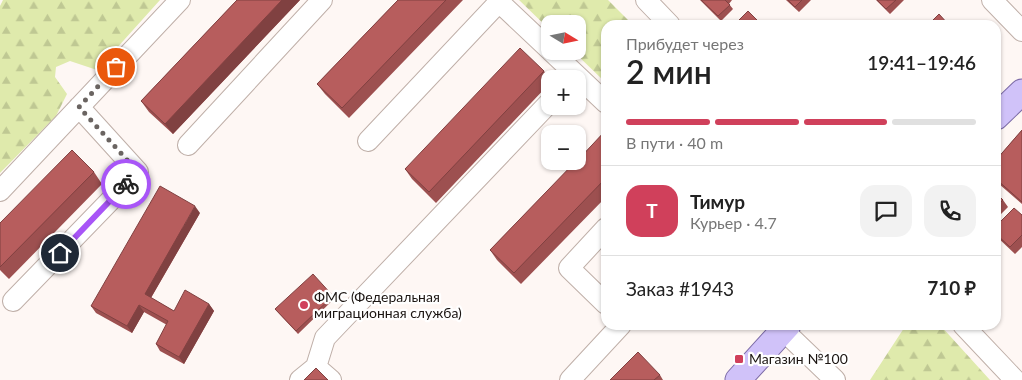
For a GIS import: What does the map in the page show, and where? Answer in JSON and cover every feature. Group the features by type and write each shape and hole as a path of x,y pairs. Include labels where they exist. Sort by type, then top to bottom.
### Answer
{"main road":[{"path":"1001,112 1022,92"},
{"path":"738,380 783,330"}],"street":[{"path":"0,191 180,0"},
{"path":"188,145 322,0"},
{"path":"646,0 665,20"},
{"path":"992,0 1022,31"},
{"path":"368,142 498,1 541,42"},
{"path":"559,60 568,70"},
{"path":"586,87 601,99"},
{"path":"12,301 138,172 79,107"},
{"path":"300,380 324,374 325,338 541,111"},
{"path":"601,233 569,268 601,299"},
{"path":"570,380 616,330"},
{"path":"789,330 835,380"},
{"path":"967,330 1015,380"}],"green space":[{"path":"3,0 160,0 97,70 70,61 56,67 55,77 67,94 56,116 0,173 0,6"},
{"path":"519,0 608,0 628,20 601,20 601,78 582,60 586,60 586,15 541,15 541,21"},
{"path":"903,330 945,330 990,380 870,380"}],"building":[{"path":"237,0 282,0 165,124 141,101"},
{"path":"398,0 446,0 342,108 317,84"},
{"path":"701,0 725,0 730,5 718,16"},
{"path":"788,0 802,0 795,7"},
{"path":"877,0 896,0 886,9"},
{"path":"748,11 757,20 739,20"},
{"path":"939,14 944,20 933,20"},
{"path":"520,48 543,70 429,192 405,169"},
{"path":"1022,130 1022,202 1001,183 1001,154"},
{"path":"601,135 601,183 514,273 490,250 567,170 586,170 586,151"},
{"path":"72,150 94,172 0,267 0,223"},
{"path":"160,186 195,206 145,294 174,311 185,290 209,304 179,357 156,344 168,321 139,305 127,326 91,306"},
{"path":"1014,208 1022,215 1022,235 1010,247 1001,239 1001,221"},
{"path":"313,274 333,296 296,331 275,309"},
{"path":"638,352 660,375 654,380 610,380"},
{"path":"316,368 328,380 304,380"}],"way so far":[{"path":"116,67 79,107 138,172 126,184"}],"place":[{"name":"ФМС (Федеральная миграционная служба)","path":"304,305"},
{"name":"Магазин №100","path":"739,359"}],"route":[{"path":"60,253 126,184"}]}
